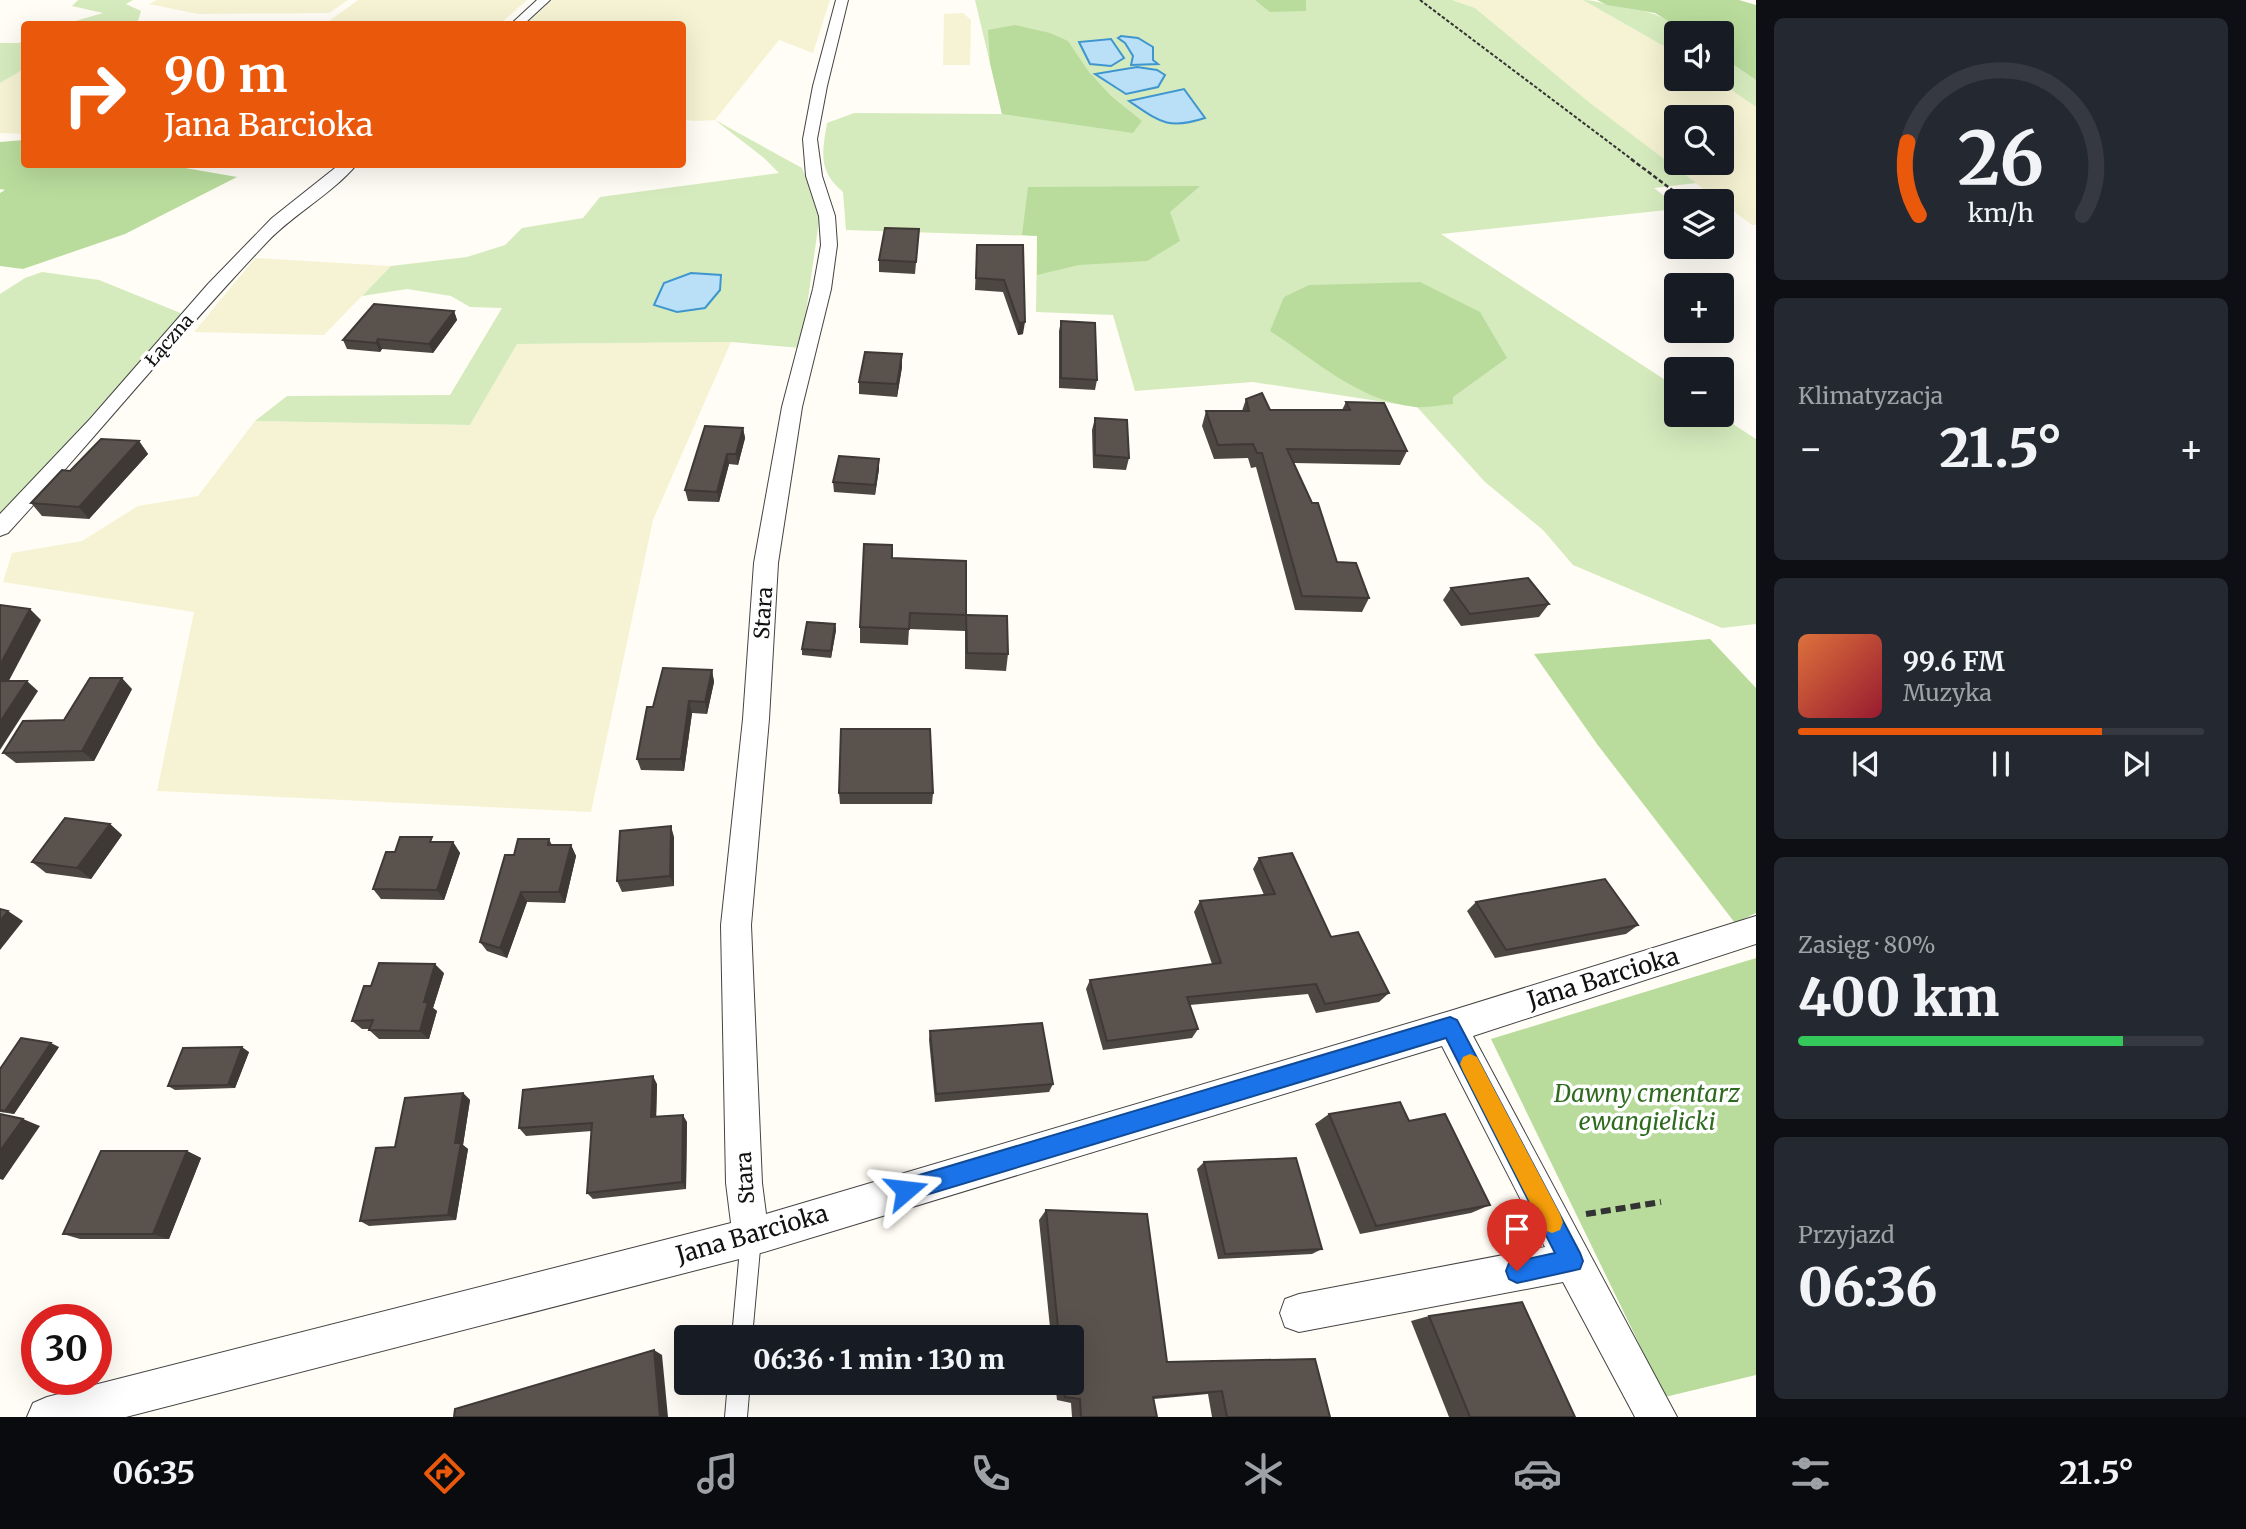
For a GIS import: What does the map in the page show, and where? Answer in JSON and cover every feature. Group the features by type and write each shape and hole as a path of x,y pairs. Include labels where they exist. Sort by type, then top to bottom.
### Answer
{"street":[{"path":"520,21 544,0"},
{"name":"Stara","path":"751,1237 744,1183 736,925 756,719 766,563 792,407 822,289 829,244 827,216 810,158 810,139 820,86 842,0"},
{"name":"Łączna","path":"0,528 106,413 214,288 278,221 345,168"},
{"name":"Jana Barcioka","path":"47,1417 751,1237 1450,1027 1756,930"},
{"path":"1450,1027 1657,1417"},
{"path":"1298,1313 1572,1261"}],"lane":[{"path":"743,1325 751,1237"},
{"path":"736,1417 738,1395"}],"path":[{"path":"1420,0 1671,189"},
{"path":"1551,1220 1661,1202"}],"shaded area":[{"path":"157,0 348,0 329,13 198,14 149,4"},
{"path":"358,0 527,0 503,21 329,21"},
{"path":"552,0 830,0 813,53 779,40 715,120 686,120 686,21 529,21"},
{"path":"1452,0 1583,0 1664,46 1664,91 1734,91 1756,107 1756,225 1734,212 1734,189 1704,189 1685,175 1734,175 1734,105 1664,105 1664,160 1596,109 1475,8"},
{"path":"963,13 971,20 970,65 943,65 944,14"},
{"path":"21,71 21,134 0,133 0,83"},
{"path":"255,258 391,266 324,335 194,332"},
{"path":"731,342 653,520 591,812 157,791 194,612 3,582 12,553 82,541 138,506 198,496 255,421 470,425 517,344"}],"green space":[{"path":"78,0 133,0 126,4 141,11 138,21 75,21 103,13 72,6"},
{"path":"975,0 1452,0 1475,8 1590,103 1664,159 1664,175 1685,175 1696,183 1654,188 1664,196 1664,210 1441,234 1664,379 1664,427 1734,427 1734,425 1756,439 1756,624 1722,628 1573,565 1543,530 1485,482 1417,407 1253,382 1135,391 1113,315 1036,312 1037,236 846,230 843,192 829,177 824,161 827,123 854,113 1002,114"},
{"path":"1255,0 1306,0 1306,11 1270,12"},
{"path":"1583,0 1650,13 1667,20 1664,21 1664,46"},
{"path":"1597,0 1739,0 1756,5 1756,80 1734,65 1734,21 1668,21 1655,13 1607,5"},
{"path":"1015,25 1050,33 1068,41 1089,72 1111,96 1142,121 1133,133 1002,114 990,63 988,30"},
{"path":"21,42 21,71 0,83 0,43"},
{"path":"1734,65 1756,80 1756,107 1733,91"},
{"path":"715,120 802,168 820,214 801,348 731,342 517,344 470,425 255,421 287,396 450,395 502,308 470,307 451,296 407,289 362,296 391,266 467,257 505,245 522,228 583,218 600,197 779,173"},
{"path":"21,140 21,168 185,168 237,177 125,234 23,269 0,266 0,193 5,190 0,189 0,142"},
{"path":"1200,186 1170,212 1180,241 1147,261 1079,265 1037,275 1037,236 1022,235 1028,187"},
{"path":"42,272 99,280 183,314 0,517 0,294 25,278"},
{"path":"1420,282 1480,312 1507,358 1453,397 1453,404 1415,407 1374,396 1338,378 1270,331 1284,297 1309,285"},
{"path":"1710,639 1756,688 1756,913 1735,923 1597,744 1534,654"},
{"name":"Dawny cmentarz ewangielicki","path":"1756,958 1756,1375 1665,1397 1491,1039"}],"water":[{"path":"1118,38 1138,38 1153,47 1153,60 1158,64 1131,65 1133,56 1125,43"},
{"path":"1111,39 1124,58 1111,66 1090,64 1079,42"},
{"path":"1137,67 1157,70 1165,75 1158,87 1126,94 1095,74"},
{"path":"1184,89 1205,118 1182,123 1165,122 1129,101"},
{"path":"691,273 721,275 720,290 705,308 677,312 654,305 664,283"}],"building":[{"path":"885,228 919,229 916,262 879,260"},
{"path":"977,245 1023,245 1025,322 1019,323 1004,280 976,278"},
{"path":"374,304 454,311 429,344 378,339 376,343 343,340"},
{"path":"1061,321 1095,323 1097,380 1061,378"},
{"path":"865,352 902,354 897,384 859,382"},
{"path":"1262,393 1270,410 1350,410 1346,402 1384,403 1407,451 1287,449 1312,503 1318,503 1337,562 1356,563 1369,598 1302,596 1262,453 1257,453 1253,444 1218,445 1206,411 1249,411 1246,399"},
{"path":"1095,418 1127,420 1129,458 1095,455"},
{"path":"705,426 743,428 736,454 727,454 717,492 685,490"},
{"path":"101,439 139,441 79,507 31,503 62,470 70,471"},
{"path":"839,456 879,459 875,485 833,482"},
{"path":"864,544 892,545 892,558 966,561 966,615 910,613 909,629 860,627"},
{"path":"1528,578 1549,604 1470,614 1451,588"},
{"path":"0,605 30,609 0,665"},
{"path":"966,615 1007,616 1008,654 967,653"},
{"path":"807,622 835,624 831,651 802,649"},
{"path":"663,668 712,670 705,702 689,701 681,759 637,759 647,707 653,707"},
{"path":"90,678 122,678 82,751 3,753 23,721 64,720"},
{"path":"0,681 27,681 0,722"},
{"path":"841,729 930,729 933,793 839,793"},
{"path":"65,818 110,824 77,868 32,862"},
{"path":"671,826 670,876 617,881 620,831"},
{"path":"400,837 432,837 430,842 453,842 437,890 373,889 386,852 395,852"},
{"path":"518,839 549,839 548,845 571,845 559,892 521,892 500,948 480,942 505,855 514,855"},
{"path":"1292,853 1331,937 1358,932 1389,993 1325,1004 1316,984 1187,997 1198,1029 1107,1041 1090,980 1221,963 1200,901 1275,894 1259,858"},
{"path":"1605,879 1638,925 1506,950 1476,902"},
{"path":"0,909 8,911 0,921"},
{"path":"379,963 435,964 424,1002 428,1002 420,1031 369,1030 373,1020 352,1021 364,986 371,986"},
{"path":"1042,1023 1053,1084 936,1094 930,1031"},
{"path":"21,1038 51,1043 5,1111 0,1110 0,1069"},
{"path":"242,1047 228,1085 168,1086 183,1048"},
{"path":"653,1076 651,1117 683,1115 682,1182 587,1193 592,1123 519,1128 523,1090"},
{"path":"463,1093 455,1143 461,1143 448,1215 360,1221 376,1148 395,1147 405,1098"},
{"path":"1400,1102 1409,1121 1445,1114 1490,1205 1376,1226 1329,1114"},
{"path":"0,1114 23,1119 0,1151"},
{"path":"101,1151 187,1151 153,1234 63,1234"},
{"path":"1296,1158 1322,1249 1225,1254 1204,1162"},
{"path":"1046,1210 1147,1214 1167,1362 1315,1359 1330,1417 1227,1417 1222,1391 1153,1397 1157,1417 1081,1417 1080,1399 1065,1395 1084,1395 1084,1325 1058,1325"},
{"path":"1522,1302 1575,1417 1470,1417 1429,1316"},
{"path":"654,1350 660,1417 454,1417 455,1409"}],"slow traffic":[{"path":"1470,1064 1552,1222"}],"route":[{"path":"906,1190 1450,1027 1572,1261 1517,1271"}]}
